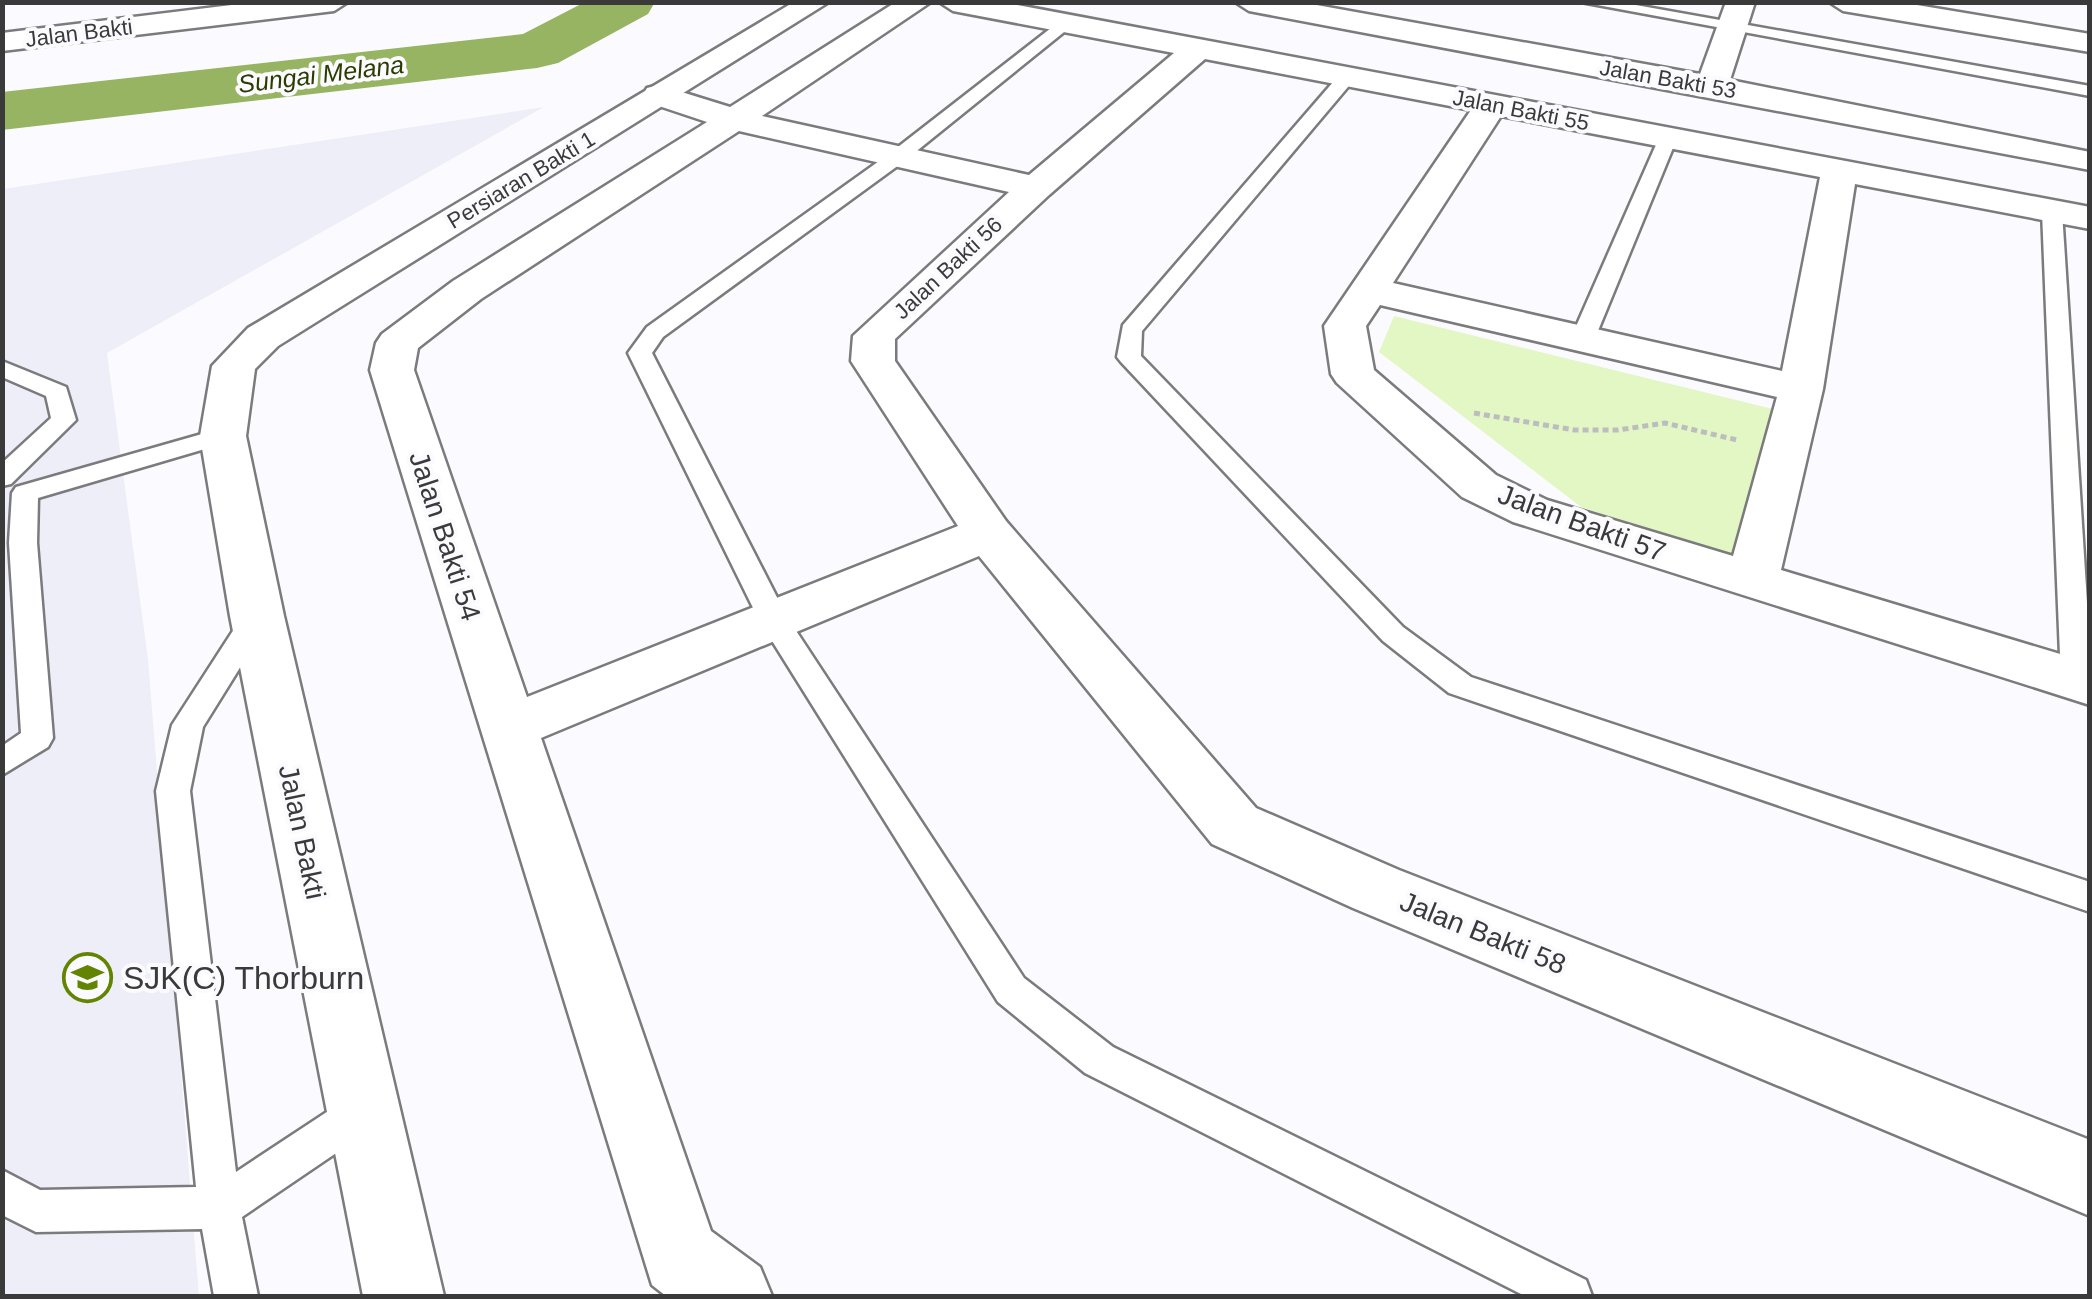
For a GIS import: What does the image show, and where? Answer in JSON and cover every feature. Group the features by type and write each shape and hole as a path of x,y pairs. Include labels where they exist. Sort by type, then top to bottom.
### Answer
{"street":[{"path":"80,33 92,2"},
{"name":"Jalan Bakti","path":"2,42 334,2"},
{"name":"Persiaran Bakti 1","path":"234,366 263,337 815,2"},
{"name":"Jalan Bakti 54","path":"731,1296 680,1257 392,370 397,342 467,290 917,2"},
{"name":"Jalan Bakti 55","path":"953,2 2090,218"},
{"name":"Jalan Bakti 53","path":"1249,2 1342,10 2085,161"},
{"path":"1843,2 2090,42"},
{"path":"1712,86 1737,15"},
{"name":"Jalan Bakti 56","path":"988,533 873,361 874,336 1036,186 1198,49"},
{"path":"658,96 736,120 1036,186"},
{"name":"Jalan Bakti 57","path":"1492,104 1345,326 1353,374 1479,486 1530,511 2083,682"},
{"path":"1752,581 1801,388 1839,170"},
{"path":"1369,290 1801,388"},
{"name":"Jalan Bakti","path":"234,366 223,436 256,616 402,1296"},
{"path":"508,728 988,533"},
{"name":"Jalan Bakti 58","path":"988,533 1234,826 1376,889 2090,1178"}],"lane":[{"path":"1590,2 1737,15 2090,91"},
{"path":"1066,24 896,158 654,332 640,353 774,620 1012,990 1100,1060 1570,1296"},
{"path":"1347,77 1131,330 1130,357 1394,634 1460,685 2090,898"},
{"path":"1583,338 1668,138"},
{"path":"2052,211 2083,682"},
{"path":"2,368 57,392 64,420 11,482"},
{"path":"11,482 223,436"},
{"path":"2,763 37,738 24,543 11,482"},
{"path":"236,1296 219,1208 173,791 188,726 256,616"},
{"path":"2,1192 36,1211 219,1208 362,1112"}],"path":[{"path":"1457,412 1574,430 1618,430 1666,423 1700,428 1784,454"}],"shaded area":[{"name":"SJK(C) Thorburn","path":"544,107 107,353 148,659 199,1296 3,1296 3,189"}],"green space":[{"path":"1394,316 1773,409 1733,558 1581,507 1379,352"}],"waterway":[{"name":"Sungai Melana","path":"2,111 537,50 628,2"}],"place":[{"name":"SJK(C) Thorburn","path":"88,978"}]}
